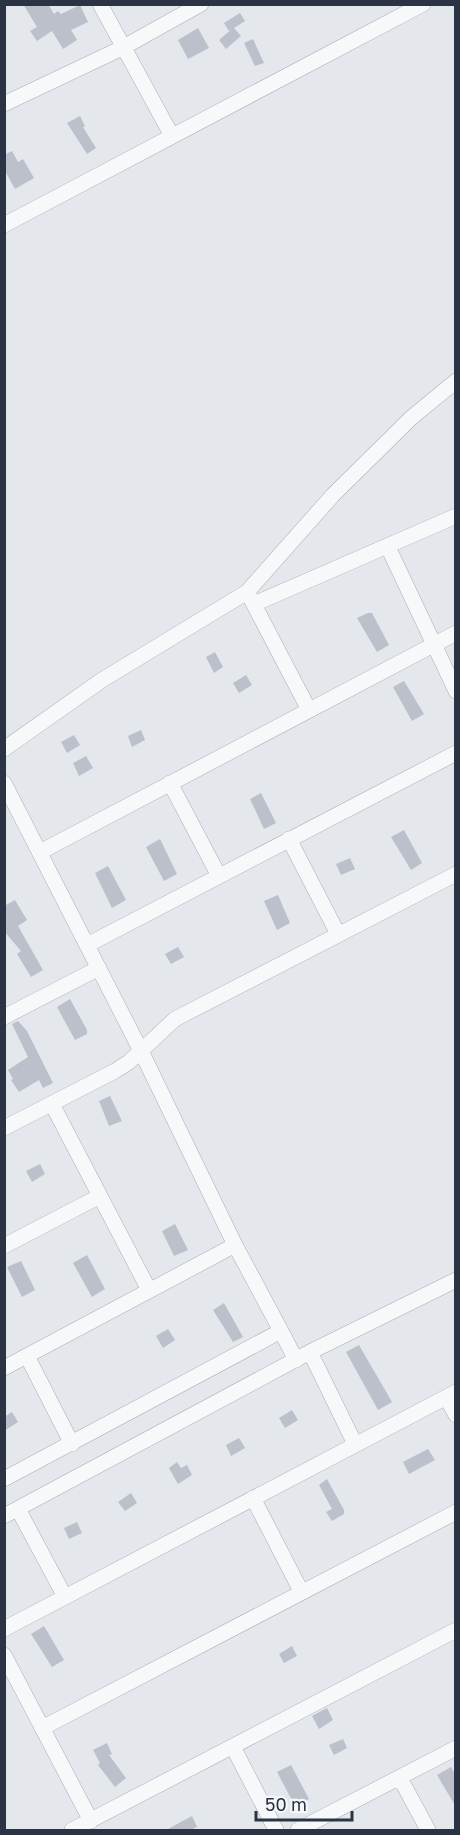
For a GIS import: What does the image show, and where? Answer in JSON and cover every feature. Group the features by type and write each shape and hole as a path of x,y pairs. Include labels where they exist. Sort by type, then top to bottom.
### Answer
{"street":[{"path":"100,4 172,136"},
{"path":"4,104 122,48 201,4"},
{"path":"4,225 423,4"},
{"path":"251,598 263,577 292,539 341,487 411,417 456,381"},
{"path":"4,749 102,680 251,598 388,547 456,516"},
{"path":"388,547 456,691"},
{"path":"251,598 309,710"},
{"path":"40,852 456,633"},
{"path":"87,945 456,753"},
{"path":"4,783 141,1051 235,1245 296,1360"},
{"path":"170,783 219,876"},
{"path":"289,839 338,934"},
{"path":"4,1128 115,1071 141,1051 175,1019 456,874"},
{"path":"6,1012 99,968"},
{"path":"52,1104 149,1290"},
{"path":"4,1246 100,1196"},
{"path":"4,1368 235,1245"},
{"path":"65,1598 11,1512 310,1352 456,1280"},
{"path":"4,1479 281,1331"},
{"path":"310,1352 356,1444"},
{"path":"27,1356 72,1444"},
{"path":"4,1629 451,1394 456,1415"},
{"path":"253,1498 301,1591"},
{"path":"44,1727 456,1512"},
{"path":"72,1830 456,1630"},
{"path":"4,1654 91,1821"},
{"path":"232,1747 276,1830"},
{"path":"298,1830 456,1748"},
{"path":"400,1778 428,1830"}],"building":[{"path":"23,4 48,4 54,14 58,11 61,14 80,5 88,22 71,30 77,40 63,49 52,31 37,41 30,31 37,27"},
{"path":"240,13 245,21 234,28 241,36 226,49 219,40 232,29 229,31 224,23"},
{"path":"198,28 209,48 188,59 178,40"},
{"path":"253,39 264,63 255,66 244,43"},
{"path":"80,116 85,126 83,127 96,148 87,154 67,123"},
{"path":"12,151 18,162 23,159 34,178 15,189 4,169 4,155"},
{"path":"372,613 389,645 377,652 357,618"},
{"path":"215,652 223,667 214,673 206,657"},
{"path":"246,675 252,685 239,693 233,683"},
{"path":"404,681 424,714 412,721 393,687"},
{"path":"141,730 145,740 132,747 128,736"},
{"path":"74,735 80,745 67,753 61,742"},
{"path":"86,756 93,768 79,776 73,763"},
{"path":"261,793 276,823 264,829 250,799"},
{"path":"404,830 422,863 411,870 391,837"},
{"path":"160,839 177,874 164,881 146,847"},
{"path":"350,858 355,869 341,875 336,864"},
{"path":"108,866 126,900 112,908 95,873"},
{"path":"278,895 290,923 277,930 264,901"},
{"path":"15,900 27,920 18,926 43,970 31,977 17,954 21,951 4,931 4,906"},
{"path":"178,947 184,957 171,964 165,954"},
{"path":"70,999 87,1030 87,1034 75,1040 57,1007"},
{"path":"18,1021 27,1031 53,1083 43,1088 39,1080 19,1092 11,1080 13,1079 8,1070 28,1057 12,1024"},
{"path":"110,1096 122,1121 109,1126 99,1101"},
{"path":"40,1164 45,1174 32,1182 26,1171"},
{"path":"175,1224 188,1250 174,1256 162,1231"},
{"path":"87,1255 105,1289 92,1297 73,1263"},
{"path":"21,1261 35,1290 22,1297 7,1267"},
{"path":"224,1303 243,1337 233,1342 213,1310"},
{"path":"168,1329 175,1340 163,1348 156,1336"},
{"path":"359,1345 392,1402 378,1410 346,1352"},
{"path":"292,1410 298,1420 285,1428 279,1418"},
{"path":"12,1412 18,1422 4,1431 4,1417"},
{"path":"239,1438 245,1448 231,1456 226,1445"},
{"path":"428,1449 435,1460 409,1474 403,1462"},
{"path":"177,1462 181,1468 187,1465 192,1475 178,1484 169,1468"},
{"path":"327,1479 344,1510 344,1514 332,1521 326,1512 332,1509 319,1485"},
{"path":"131,1493 137,1503 125,1511 118,1502"},
{"path":"77,1522 82,1533 69,1539 64,1528"},
{"path":"44,1626 64,1660 52,1667 31,1634"},
{"path":"292,1646 297,1656 284,1663 279,1654"},
{"path":"327,1708 333,1720 319,1729 312,1716"},
{"path":"343,1739 347,1748 334,1755 329,1745"},
{"path":"107,1743 112,1754 109,1755 126,1778 115,1787 98,1765 100,1763 93,1750"},
{"path":"291,1765 309,1799 295,1806 277,1772"},
{"path":"451,1767 456,1776 456,1807 437,1775"},
{"path":"192,1816 197,1827 190,1830 166,1830"}]}
